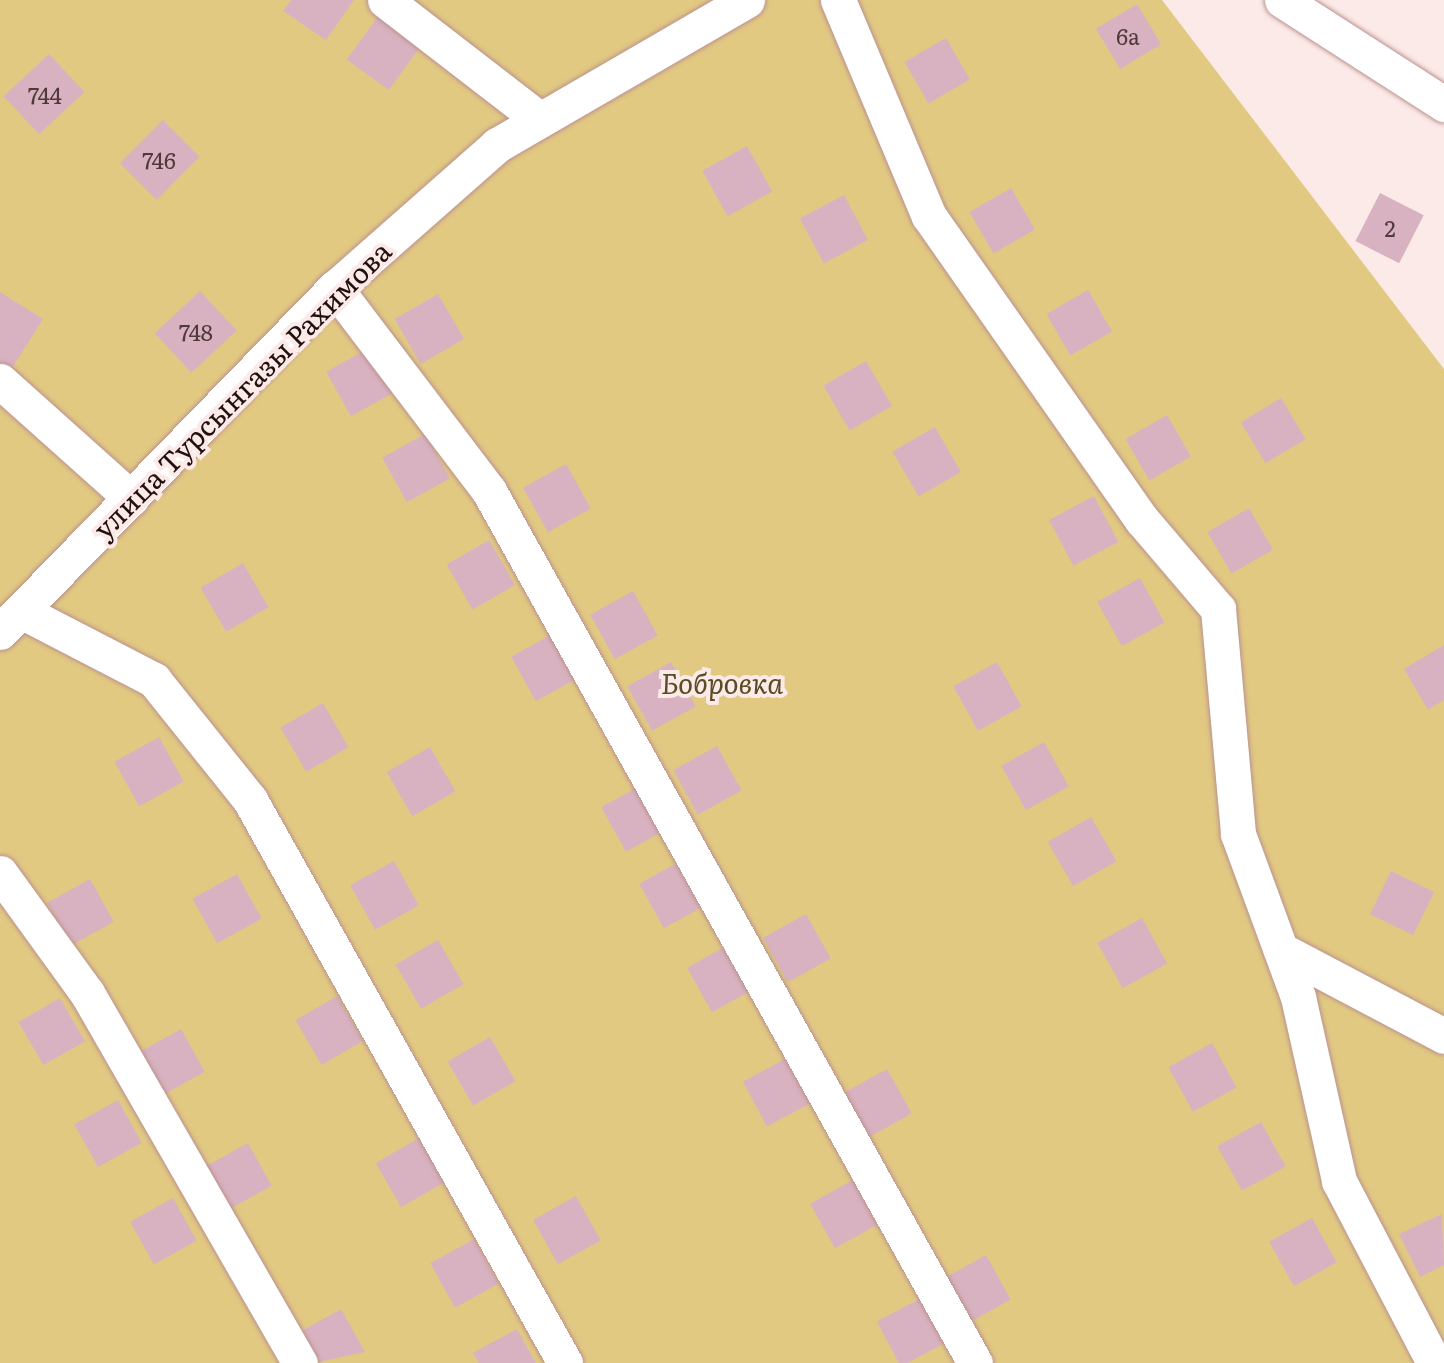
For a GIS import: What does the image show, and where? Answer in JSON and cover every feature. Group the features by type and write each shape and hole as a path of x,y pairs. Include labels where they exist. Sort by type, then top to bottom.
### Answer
{"street":[{"path":"385,0 539,119"},
{"name":"улица Турсынгазы Рахимова","path":"10,622 335,288 496,145 747,0"},
{"path":"838,0 930,216 1142,520 1218,609 1238,834 1281,950 1339,1182 1434,1363"},
{"path":"1282,0 1444,104"},
{"path":"335,288 489,492 975,1363"},
{"path":"0,381 131,498"},
{"path":"10,622 154,680 250,800 565,1363"},
{"path":"0,872 87,993 300,1363"},
{"path":"1281,950 1444,1036"}],"green space":[{"name":"Бобровка","path":"0,0 1162,0 1444,369 1444,1363 0,1363"}],"building":[{"path":"291,0 354,0 326,40 283,11"},
{"path":"1137,4 1161,44 1120,69 1096,29"},
{"path":"379,15 421,46 389,90 347,59"},
{"path":"946,38 970,80 928,104 904,62"},
{"path":"49,54 84,92 39,134 4,96"},
{"path":"163,120 200,157 157,200 120,163"},
{"path":"747,146 772,191 728,216 702,171"},
{"path":"1011,188 1035,230 993,254 969,212"},
{"path":"1380,193 1424,215 1399,263 1355,241"},
{"path":"844,195 868,240 824,264 800,218"},
{"path":"1088,290 1112,332 1070,356 1046,314"},
{"path":"200,291 237,330 191,373 155,333"},
{"path":"0,292 43,319 11,370 0,363"},
{"path":"438,294 464,339 421,364 395,319"},
{"path":"369,348 394,393 351,416 326,372"},
{"path":"866,361 892,406 850,431 824,386"},
{"path":"1281,398 1306,439 1265,463 1241,422"},
{"path":"1167,415 1191,457 1149,481 1125,439"},
{"path":"935,427 961,472 919,497 893,452"},
{"path":"425,434 450,479 407,502 382,458"},
{"path":"566,464 591,509 548,532 523,488"},
{"path":"1094,496 1118,542 1073,566 1049,520"},
{"path":"1249,508 1273,550 1231,574 1207,532"},
{"path":"489,540 515,585 473,610 447,564"},
{"path":"243,563 268,607 226,632 201,588"},
{"path":"1140,578 1165,623 1122,646 1097,602"},
{"path":"633,591 658,636 615,659 590,615"},
{"path":"554,633 579,678 536,701 511,657"},
{"path":"1444,645 1444,700 1428,710 1404,669"},
{"path":"671,662 696,707 652,731 627,686"},
{"path":"997,662 1022,707 978,731 953,686"},
{"path":"323,703 348,747 306,772 281,728"},
{"path":"159,737 184,782 139,806 114,762"},
{"path":"1044,742 1069,787 1026,810 1001,766"},
{"path":"717,746 742,791 698,815 673,770"},
{"path":"430,747 455,791 412,816 387,772"},
{"path":"645,783 670,828 626,852 601,807"},
{"path":"1091,817 1116,861 1073,886 1048,842"},
{"path":"682,860 707,905 664,928 639,884"},
{"path":"394,861 419,906 375,930 350,885"},
{"path":"1391,871 1434,892 1413,935 1370,914"},
{"path":"237,874 262,919 217,943 192,899"},
{"path":"90,879 114,922 71,946 47,903"},
{"path":"806,914 831,959 788,982 763,938"},
{"path":"1142,918 1167,963 1123,988 1097,943"},
{"path":"438,940 464,984 421,1009 396,965"},
{"path":"730,944 755,989 712,1012 687,968"},
{"path":"337,996 363,1041 321,1065 295,1020"},
{"path":"60,998 85,1041 43,1065 18,1022"},
{"path":"181,1029 205,1072 161,1096 137,1053"},
{"path":"490,1037 516,1081 473,1106 448,1062"},
{"path":"1212,1043 1237,1088 1193,1112 1168,1067"},
{"path":"787,1058 811,1103 767,1127 743,1081"},
{"path":"887,1069 912,1114 869,1137 844,1093"},
{"path":"118,1100 142,1143 98,1167 74,1124"},
{"path":"1261,1122 1286,1167 1242,1191 1217,1146"},
{"path":"419,1138 444,1182 401,1207 376,1163"},
{"path":"248,1143 272,1186 229,1210 205,1167"},
{"path":"853,1180 878,1225 835,1248 810,1204"},
{"path":"576,1196 601,1241 558,1264 533,1220"},
{"path":"173,1198 197,1241 154,1265 130,1222"},
{"path":"1442,1214 1444,1265 1420,1277 1399,1234"},
{"path":"1312,1218 1337,1263 1294,1286 1269,1242"},
{"path":"474,1239 499,1284 455,1308 430,1263"},
{"path":"986,1255 1011,1300 968,1323 943,1279"},
{"path":"921,1298 945,1343 907,1363 899,1363 877,1321"},
{"path":"341,1309 365,1352 314,1363 298,1333"},
{"path":"517,1329 536,1363 479,1363 473,1353"}]}
